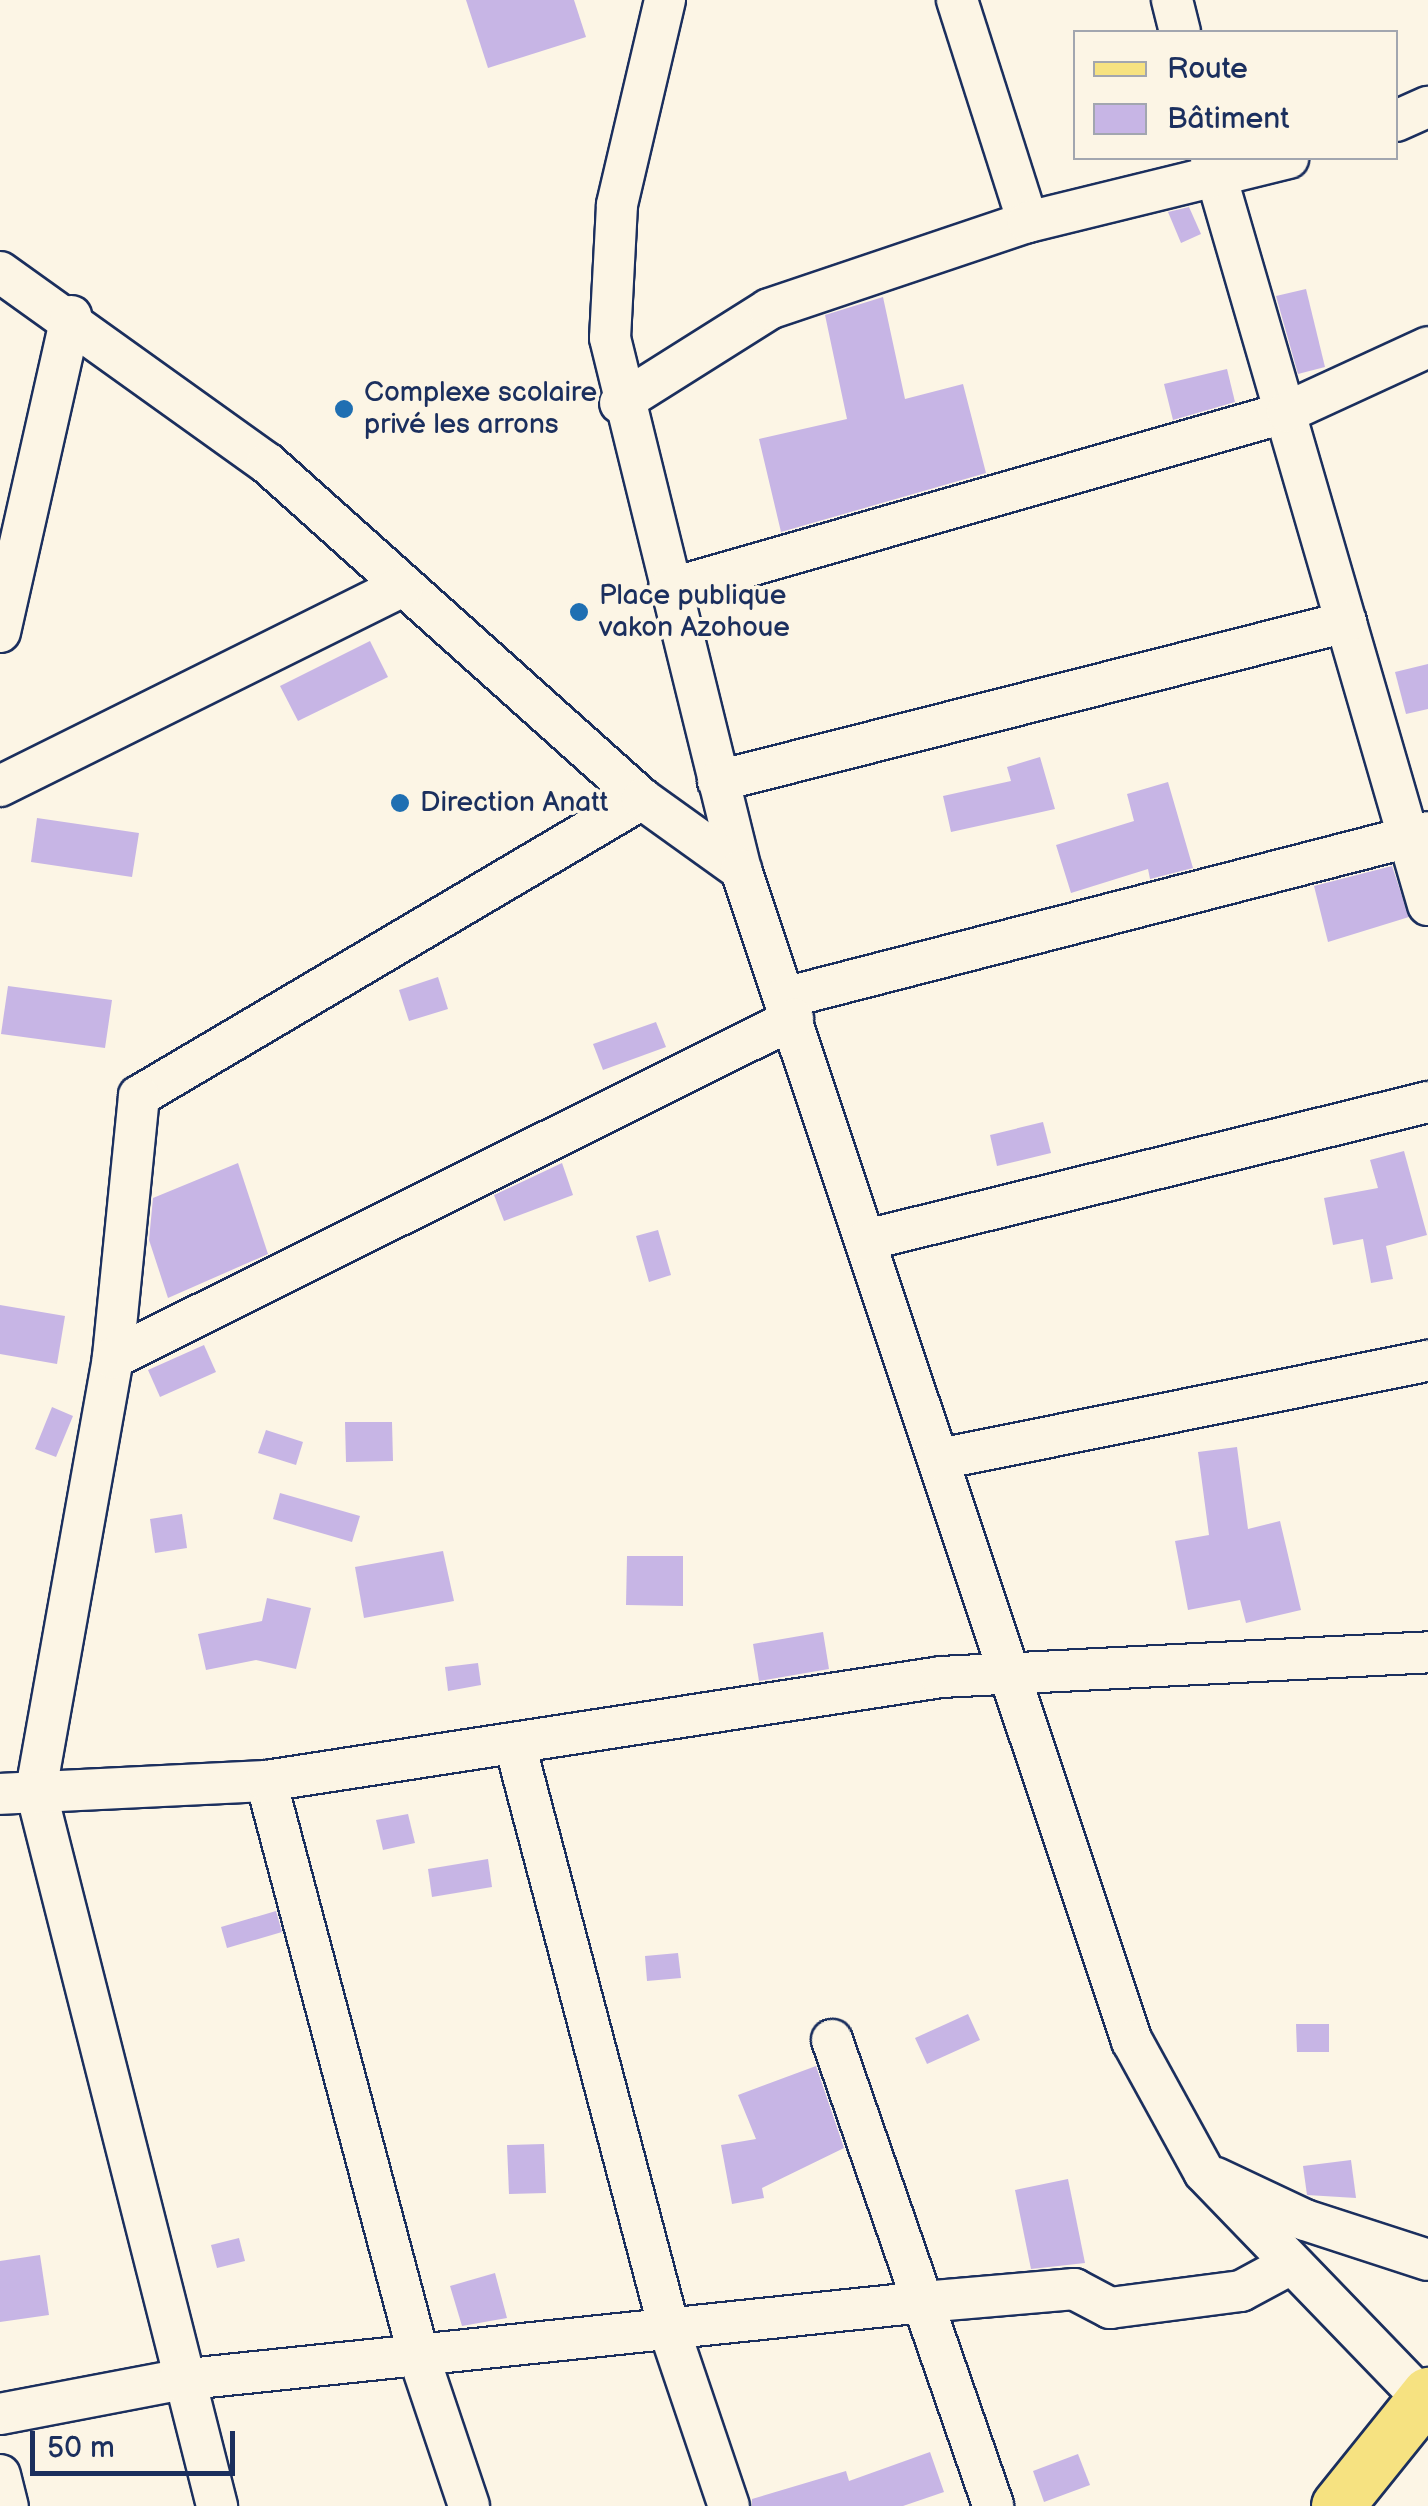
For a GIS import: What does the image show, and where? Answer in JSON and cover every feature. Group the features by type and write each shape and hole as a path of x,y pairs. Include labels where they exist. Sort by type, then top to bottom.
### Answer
{"main road":[{"path":"1338,2506 1426,2397"}],"street":[{"path":"665,0 611,253 620,403 741,870 1132,2041 1204,2172 1289,2265 1426,2397"},
{"path":"957,0 1028,222"},
{"path":"1172,0 1180,30"},
{"path":"1398,120 1428,107"},
{"path":"620,403 768,309 1028,222 1213,167 1271,160"},
{"path":"1213,167 1346,622 1418,834 1428,906"},
{"path":"0,272 71,316 267,464 642,799 741,870"},
{"path":"0,632 71,316"},
{"path":"669,590 1287,412 1428,347"},
{"path":"0,786 403,586"},
{"path":"718,780 1346,622"},
{"path":"217,2506 178,2380 18,1792 113,1358 139,1096 642,799"},
{"path":"113,1358 789,1009 1418,834"},
{"path":"866,1240 1428,1102"},
{"path":"940,1460 1428,1362"},
{"path":"18,1792 266,1780 1012,1673 1428,1652"},
{"path":"515,1745 670,2332 728,2506"},
{"path":"266,1780 419,2358 469,2506"},
{"path":"832,2040 993,2506"},
{"path":"1204,2172 1305,2220 1428,2260"},
{"path":"0,2414 178,2380 670,2332 923,2302 1074,2288 1110,2308 1241,2291 1289,2265"},
{"path":"0,2475 8,2506"}],"building":[{"path":"466,0 574,0 586,37 488,68"},
{"path":"1189,207 1201,234 1181,243 1168,212"},
{"path":"1306,289 1325,367 1298,374 1276,296"},
{"path":"883,297 905,399 963,384 986,473 781,532 759,439 847,419 825,315"},
{"path":"1227,369 1235,402 1173,420 1164,384"},
{"path":"370,641 388,677 298,721 280,686"},
{"path":"1428,664 1428,709 1406,714 1395,672"},
{"path":"1040,757 1055,809 951,832 943,796 1011,781 1007,767"},
{"path":"1168,782 1193,868 1150,879 1148,869 1071,893 1056,845 1134,821 1127,794"},
{"path":"37,818 139,833 132,877 31,862"},
{"path":"1392,866 1409,917 1328,942 1314,886"},
{"path":"438,977 448,1009 409,1021 399,990"},
{"path":"8,986 112,1000 105,1048 1,1034"},
{"path":"656,1022 666,1047 603,1070 593,1044"},
{"path":"1043,1122 1051,1153 997,1166 990,1135"},
{"path":"1404,1151 1427,1235 1386,1246 1393,1279 1371,1283 1363,1239 1333,1245 1324,1198 1378,1188 1370,1160"},
{"path":"238,1163 268,1254 168,1298 149,1240 153,1198"},
{"path":"562,1163 573,1195 504,1221 494,1195"},
{"path":"658,1230 671,1275 649,1282 636,1236"},
{"path":"0,1305 65,1316 57,1364 0,1354"},
{"path":"204,1345 216,1372 160,1397 148,1370"},
{"path":"52,1407 73,1416 56,1457 35,1449"},
{"path":"345,1422 392,1422 393,1461 346,1462"},
{"path":"266,1430 303,1442 296,1465 258,1453"},
{"path":"1237,1447 1248,1529 1280,1521 1301,1610 1246,1623 1240,1600 1188,1610 1175,1541 1209,1535 1198,1452"},
{"path":"280,1493 360,1516 352,1542 273,1519"},
{"path":"182,1514 187,1548 155,1553 150,1519"},
{"path":"443,1551 454,1601 364,1618 355,1567"},
{"path":"627,1556 683,1556 683,1606 626,1605"},
{"path":"267,1598 311,1608 296,1669 256,1660 206,1670 198,1634 262,1621"},
{"path":"823,1632 829,1669 759,1681 753,1644"},
{"path":"478,1663 481,1685 448,1691 445,1667"},
{"path":"408,1814 415,1843 383,1850 376,1820"},
{"path":"488,1859 492,1887 432,1897 428,1869"},
{"path":"276,1911 282,1932 227,1948 221,1927"},
{"path":"678,1953 681,1978 647,1981 645,1956"},
{"path":"968,2014 980,2040 927,2064 915,2038"},
{"path":"1296,2024 1329,2024 1329,2052 1297,2052"},
{"path":"816,2066 844,2148 762,2188 764,2198 732,2204 721,2145 756,2139 738,2095"},
{"path":"544,2144 546,2193 509,2194 507,2145"},
{"path":"1351,2160 1356,2198 1307,2195 1303,2166"},
{"path":"1068,2179 1085,2263 1031,2269 1015,2190"},
{"path":"239,2238 245,2261 217,2268 211,2245"},
{"path":"40,2255 49,2315 0,2322 0,2261"},
{"path":"495,2273 507,2318 462,2326 450,2286"},
{"path":"930,2452 944,2492 903,2506 752,2506 752,2499 846,2471 849,2481"},
{"path":"1078,2454 1090,2485 1044,2502 1033,2471"}],"place":[{"name":"Complexe scolaire privé les arrons","path":"344,409"},
{"name":"Place publique vakon Azohoue","path":"579,612"},
{"name":"Direction Anatt","path":"400,803"}]}
